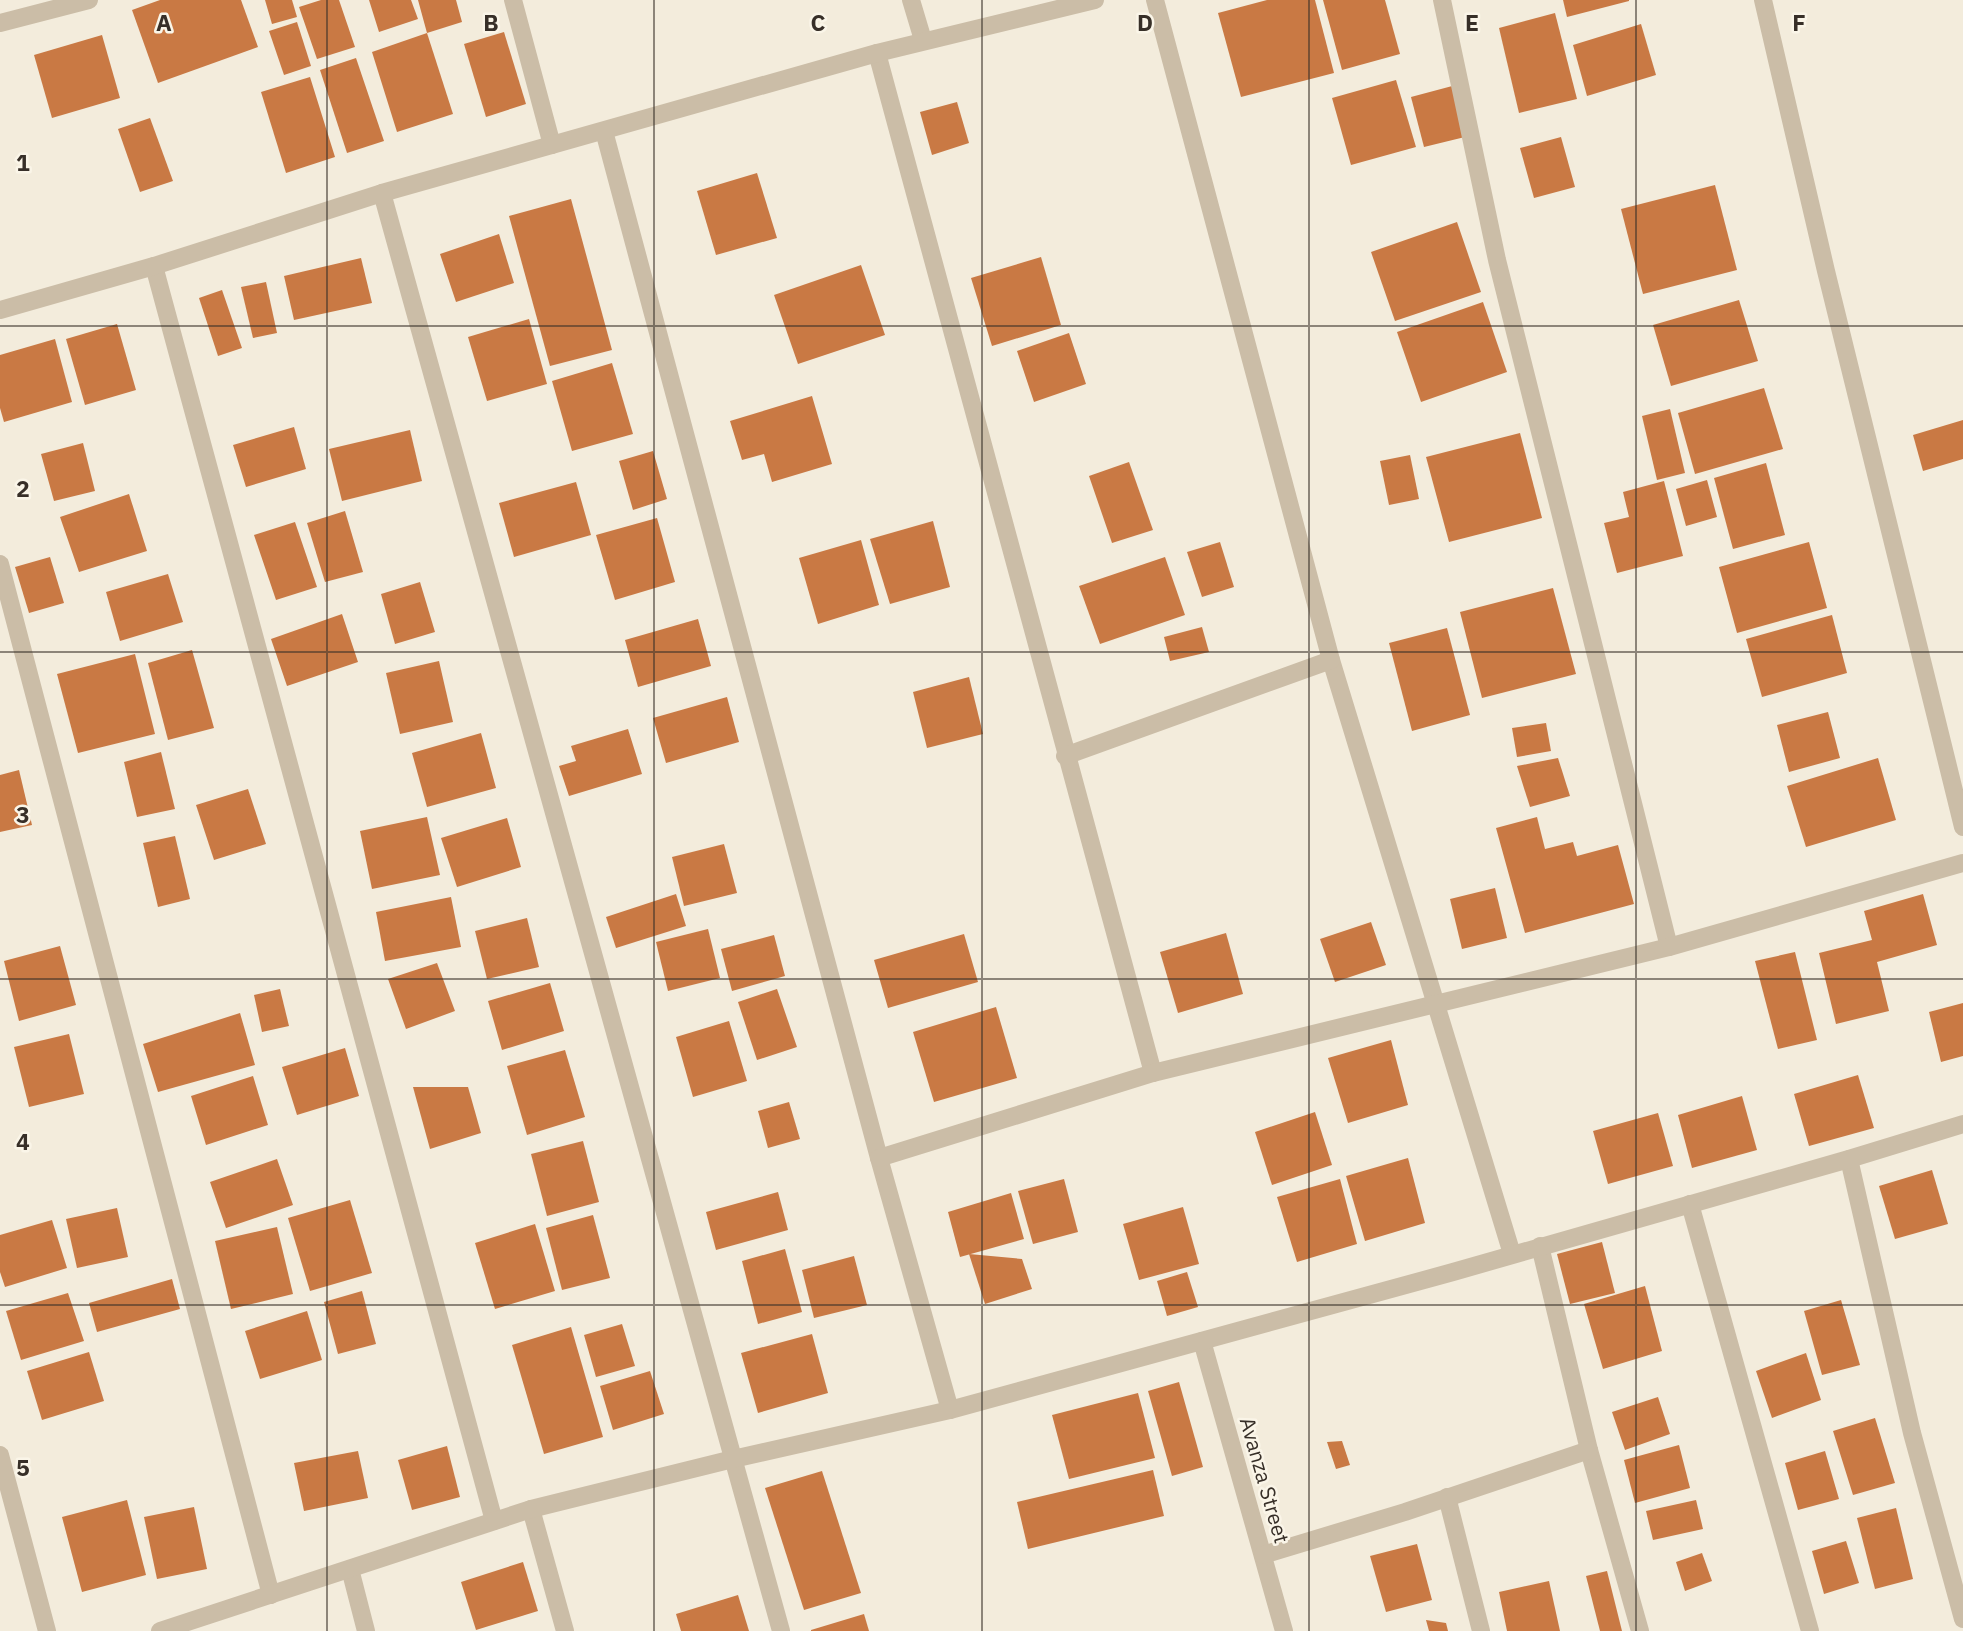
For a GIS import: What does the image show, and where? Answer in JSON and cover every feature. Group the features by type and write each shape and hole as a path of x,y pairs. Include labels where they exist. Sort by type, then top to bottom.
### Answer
{"street":[{"path":"0,23 67,3 89,0"},
{"path":"513,0 552,145"},
{"path":"911,0 923,40"},
{"path":"0,310 382,193 923,40 1096,0"},
{"path":"1155,0 1332,660 1513,1254"},
{"path":"1442,0 1497,260 1669,947"},
{"path":"1763,0 1826,271 1963,827"},
{"path":"877,53 1065,757 1153,1073"},
{"path":"604,131 879,1158 950,1410"},
{"path":"382,193 781,1631"},
{"path":"154,265 494,1521"},
{"path":"0,564 271,1595"},
{"path":"1065,757 1332,660"},
{"path":"879,1158 1153,1073 1669,947 1963,863"},
{"path":"160,1631 531,1508 950,1410 1513,1254 1963,1124"},
{"path":"1849,1159 1912,1433 1963,1619"},
{"path":"1690,1204 1810,1631"},
{"path":"1540,1246 1589,1450 1640,1631"},
{"name":"Avanza Street","path":"1202,1341 1284,1631"},
{"path":"1264,1555 1589,1450"},
{"path":"0,1455 47,1631"},
{"path":"1447,1497 1480,1631"},
{"path":"531,1508 565,1631"},
{"path":"350,1569 366,1631"}],"building":[{"path":"160,0 241,0 258,47 158,83 132,10"},
{"path":"265,0 292,0 297,17 272,24"},
{"path":"321,0 339,0 355,47 317,59 299,7"},
{"path":"369,0 411,0 418,19 379,32"},
{"path":"418,0 456,0 462,22 427,33"},
{"path":"1267,0 1315,0 1334,73 1241,97 1218,13"},
{"path":"1323,0 1385,0 1400,54 1342,70"},
{"path":"1563,0 1629,0 1629,1 1567,17"},
{"path":"1555,13 1577,99 1519,113 1499,28"},
{"path":"297,22 311,66 284,75 269,31"},
{"path":"1641,24 1656,75 1587,96 1573,45"},
{"path":"504,32 526,104 486,117 464,44"},
{"path":"427,33 453,114 397,132 372,52"},
{"path":"102,35 120,98 52,118 34,55"},
{"path":"356,58 384,141 347,153 320,70"},
{"path":"310,77 335,157 286,173 261,92"},
{"path":"1396,80 1416,147 1351,165 1332,98"},
{"path":"1456,85 1469,136 1424,147 1411,97"},
{"path":"957,102 969,143 932,155 920,112"},
{"path":"150,118 173,181 140,192 118,129"},
{"path":"1561,137 1575,187 1534,198 1520,148"},
{"path":"757,173 777,238 716,255 697,191"},
{"path":"1715,185 1737,270 1643,294 1621,209"},
{"path":"571,199 612,350 550,366 509,216"},
{"path":"1457,222 1481,292 1395,321 1371,252"},
{"path":"499,234 514,283 456,302 440,254"},
{"path":"1041,257 1061,325 992,346 971,278"},
{"path":"361,258 372,303 294,320 284,276"},
{"path":"861,265 885,335 798,364 774,295"},
{"path":"266,282 277,333 253,338 241,287"},
{"path":"222,290 242,348 218,356 199,298"},
{"path":"1739,300 1758,361 1671,386 1653,325"},
{"path":"1483,302 1507,372 1421,402 1397,332"},
{"path":"529,319 547,384 487,401 468,337"},
{"path":"117,324 136,390 85,405 66,339"},
{"path":"1069,333 1086,384 1034,402 1017,351"},
{"path":"55,339 72,402 4,422 0,408 0,355"},
{"path":"612,363 633,434 572,451 552,381"},
{"path":"1764,388 1783,449 1695,474 1678,413"},
{"path":"812,396 832,464 772,482 764,454 742,460 730,421"},
{"path":"1670,409 1685,473 1657,480 1642,416"},
{"path":"1963,420 1963,459 1923,471 1913,435"},
{"path":"294,427 306,469 246,487 233,445"},
{"path":"410,430 422,481 342,501 329,449"},
{"path":"1520,433 1542,518 1449,542 1426,457"},
{"path":"83,443 95,491 54,501 41,454"},
{"path":"653,451 667,499 633,510 619,461"},
{"path":"1410,455 1419,499 1389,505 1380,461"},
{"path":"1129,462 1153,530 1112,543 1089,476"},
{"path":"1766,463 1785,535 1733,549 1714,478"},
{"path":"1707,480 1717,517 1686,526 1676,489"},
{"path":"1664,481 1683,556 1617,573 1604,523 1629,517 1623,492"},
{"path":"576,482 591,535 514,557 499,503"},
{"path":"129,494 147,551 79,572 60,517"},
{"path":"345,511 363,572 325,582 307,523"},
{"path":"657,518 675,582 615,600 596,535"},
{"path":"933,521 950,587 890,604 870,539"},
{"path":"295,522 317,587 276,600 254,535"},
{"path":"861,540 879,605 818,624 799,558"},
{"path":"1220,542 1234,587 1202,597 1187,552"},
{"path":"1809,542 1827,608 1737,633 1719,567"},
{"path":"50,557 64,603 29,613 15,567"},
{"path":"1165,557 1185,615 1100,644 1079,586"},
{"path":"168,574 183,622 120,641 106,592"},
{"path":"420,582 435,632 395,644 381,594"},
{"path":"1553,588 1576,674 1482,698 1460,612"},
{"path":"342,614 358,662 287,686 271,639"},
{"path":"1832,615 1847,673 1762,697 1746,639"},
{"path":"698,619 711,666 638,687 625,640"},
{"path":"1202,627 1209,652 1170,661 1164,637"},
{"path":"1447,628 1470,715 1412,731 1389,643"},
{"path":"192,650 214,728 168,740 148,663"},
{"path":"135,654 155,734 78,753 57,674"},
{"path":"439,661 453,722 400,734 386,673"},
{"path":"969,677 983,734 927,748 913,692"},
{"path":"727,697 739,742 666,763 653,718"},
{"path":"1828,712 1840,758 1789,772 1777,725"},
{"path":"1546,723 1551,751 1517,757 1512,728"},
{"path":"628,729 642,774 569,796 559,766 576,761 571,746"},
{"path":"481,733 496,788 427,807 412,753"},
{"path":"161,752 175,809 137,817 124,762"},
{"path":"1558,758 1570,796 1530,807 1517,766"},
{"path":"1878,758 1896,820 1806,847 1787,786"},
{"path":"19,770 32,825 0,832 0,775"},
{"path":"248,789 266,844 214,860 196,805"},
{"path":"427,817 440,875 372,889 360,831"},
{"path":"1537,817 1545,849 1573,842 1577,856 1618,845 1634,904 1525,933 1496,828"},
{"path":"507,818 521,867 457,887 441,838"},
{"path":"175,836 190,899 158,907 143,843"},
{"path":"724,844 737,893 684,906 672,857"},
{"path":"1495,888 1507,938 1462,949 1450,899"},
{"path":"676,894 686,926 616,948 606,917"},
{"path":"1923,894 1937,945 1877,962 1889,1011 1836,1024 1819,953 1872,940 1864,911"},
{"path":"451,897 461,947 385,961 376,912"},
{"path":"527,918 539,967 487,979 475,931"},
{"path":"1371,922 1386,965 1335,982 1320,939"},
{"path":"708,929 720,978 668,991 656,942"},
{"path":"1226,933 1243,994 1178,1013 1160,952"},
{"path":"964,934 978,982 888,1008 874,960"},
{"path":"774,935 785,976 732,991 721,949"},
{"path":"60,946 76,1005 19,1021 4,961"},
{"path":"1795,952 1817,1040 1778,1049 1755,961"},
{"path":"437,963 455,1011 406,1029 388,979"},
{"path":"550,983 564,1031 502,1050 488,1001"},
{"path":"280,989 289,1026 262,1032 254,995"},
{"path":"777,989 797,1047 757,1060 738,1002"},
{"path":"1963,1003 1963,1056 1941,1062 1929,1012"},
{"path":"996,1007 1017,1078 934,1102 913,1032"},
{"path":"240,1013 255,1065 158,1092 143,1044"},
{"path":"729,1021 747,1081 693,1097 676,1037"},
{"path":"69,1034 84,1094 29,1107 14,1047"},
{"path":"1391,1040 1408,1105 1348,1123 1328,1058"},
{"path":"345,1048 359,1096 297,1115 282,1067"},
{"path":"565,1050 585,1117 527,1135 507,1066"},
{"path":"1858,1075 1874,1128 1809,1146 1794,1094"},
{"path":"253,1076 268,1125 206,1145 191,1096"},
{"path":"413,1087 468,1087 481,1133 430,1149"},
{"path":"1742,1096 1757,1150 1692,1168 1678,1115"},
{"path":"789,1102 800,1139 768,1148 758,1111"},
{"path":"1315,1112 1332,1165 1272,1185 1255,1132"},
{"path":"1658,1113 1673,1166 1608,1184 1593,1131"},
{"path":"583,1141 599,1202 547,1216 531,1154"},
{"path":"1408,1158 1425,1223 1365,1241 1346,1176"},
{"path":"277,1159 293,1205 226,1228 210,1182"},
{"path":"1932,1170 1948,1224 1895,1239 1879,1186"},
{"path":"1064,1179 1078,1232 1033,1244 1018,1191"},
{"path":"1340,1179 1357,1244 1297,1262 1277,1197"},
{"path":"778,1192 788,1230 716,1250 706,1212"},
{"path":"1011,1193 1024,1239 960,1257 948,1212"},
{"path":"350,1200 372,1273 310,1291 288,1218"},
{"path":"1183,1207 1199,1264 1139,1280 1123,1224"},
{"path":"117,1208 128,1257 77,1268 66,1219"},
{"path":"593,1215 610,1278 562,1290 546,1228"},
{"path":"52,1220 67,1268 5,1287 0,1272 0,1235"},
{"path":"535,1224 555,1291 495,1309 475,1243"},
{"path":"277,1227 293,1294 231,1309 215,1241"},
{"path":"1602,1242 1615,1293 1570,1304 1557,1254"},
{"path":"785,1249 802,1312 758,1324 742,1261"},
{"path":"969,1254 1022,1259 1032,1289 985,1304"},
{"path":"854,1256 867,1305 814,1318 802,1270"},
{"path":"1187,1272 1198,1307 1167,1316 1157,1281"},
{"path":"172,1279 180,1309 97,1332 89,1303"},
{"path":"1645,1286 1662,1351 1603,1369 1584,1304"},
{"path":"362,1291 376,1344 338,1354 324,1302"},
{"path":"68,1293 84,1341 21,1360 6,1311"},
{"path":"1841,1300 1860,1365 1822,1375 1804,1311"},
{"path":"307,1311 322,1360 260,1379 245,1331"},
{"path":"622,1324 635,1366 596,1377 584,1335"},
{"path":"571,1327 603,1437 544,1454 512,1345"},
{"path":"812,1334 828,1393 758,1413 741,1353"},
{"path":"89,1352 104,1401 42,1420 27,1371"},
{"path":"1806,1353 1821,1400 1772,1418 1756,1371"},
{"path":"650,1371 664,1414 613,1430 600,1386"},
{"path":"1179,1382 1203,1467 1172,1476 1148,1391"},
{"path":"1138,1393 1155,1458 1069,1479 1052,1415"},
{"path":"1658,1397 1670,1434 1625,1450 1612,1412"},
{"path":"1875,1418 1895,1483 1853,1495 1833,1431"},
{"path":"1342,1441 1350,1465 1336,1469 1327,1442"},
{"path":"1679,1445 1690,1488 1635,1503 1624,1460"},
{"path":"447,1446 460,1497 412,1510 398,1460"},
{"path":"358,1451 368,1498 304,1511 294,1463"},
{"path":"1825,1451 1839,1499 1798,1510 1785,1463"},
{"path":"1153,1470 1164,1516 1028,1549 1017,1502"},
{"path":"822,1471 861,1593 804,1610 765,1488"},
{"path":"127,1500 146,1575 82,1592 62,1517"},
{"path":"1696,1500 1703,1529 1653,1540 1646,1511"},
{"path":"194,1507 207,1569 157,1579 144,1517"},
{"path":"1896,1508 1913,1579 1875,1589 1857,1518"},
{"path":"1846,1541 1859,1583 1824,1594 1812,1551"},
{"path":"1417,1544 1432,1600 1386,1612 1370,1556"},
{"path":"1702,1553 1712,1581 1685,1591 1676,1562"},
{"path":"523,1562 538,1611 476,1630 461,1582"},
{"path":"1607,1571 1622,1631 1600,1631 1586,1576"},
{"path":"1549,1581 1560,1631 1507,1631 1499,1592"},
{"path":"738,1595 749,1631 681,1631 676,1614"},
{"path":"864,1614 869,1631 811,1631 811,1630"},
{"path":"1426,1620 1446,1623 1448,1631 1429,1631"}]}
